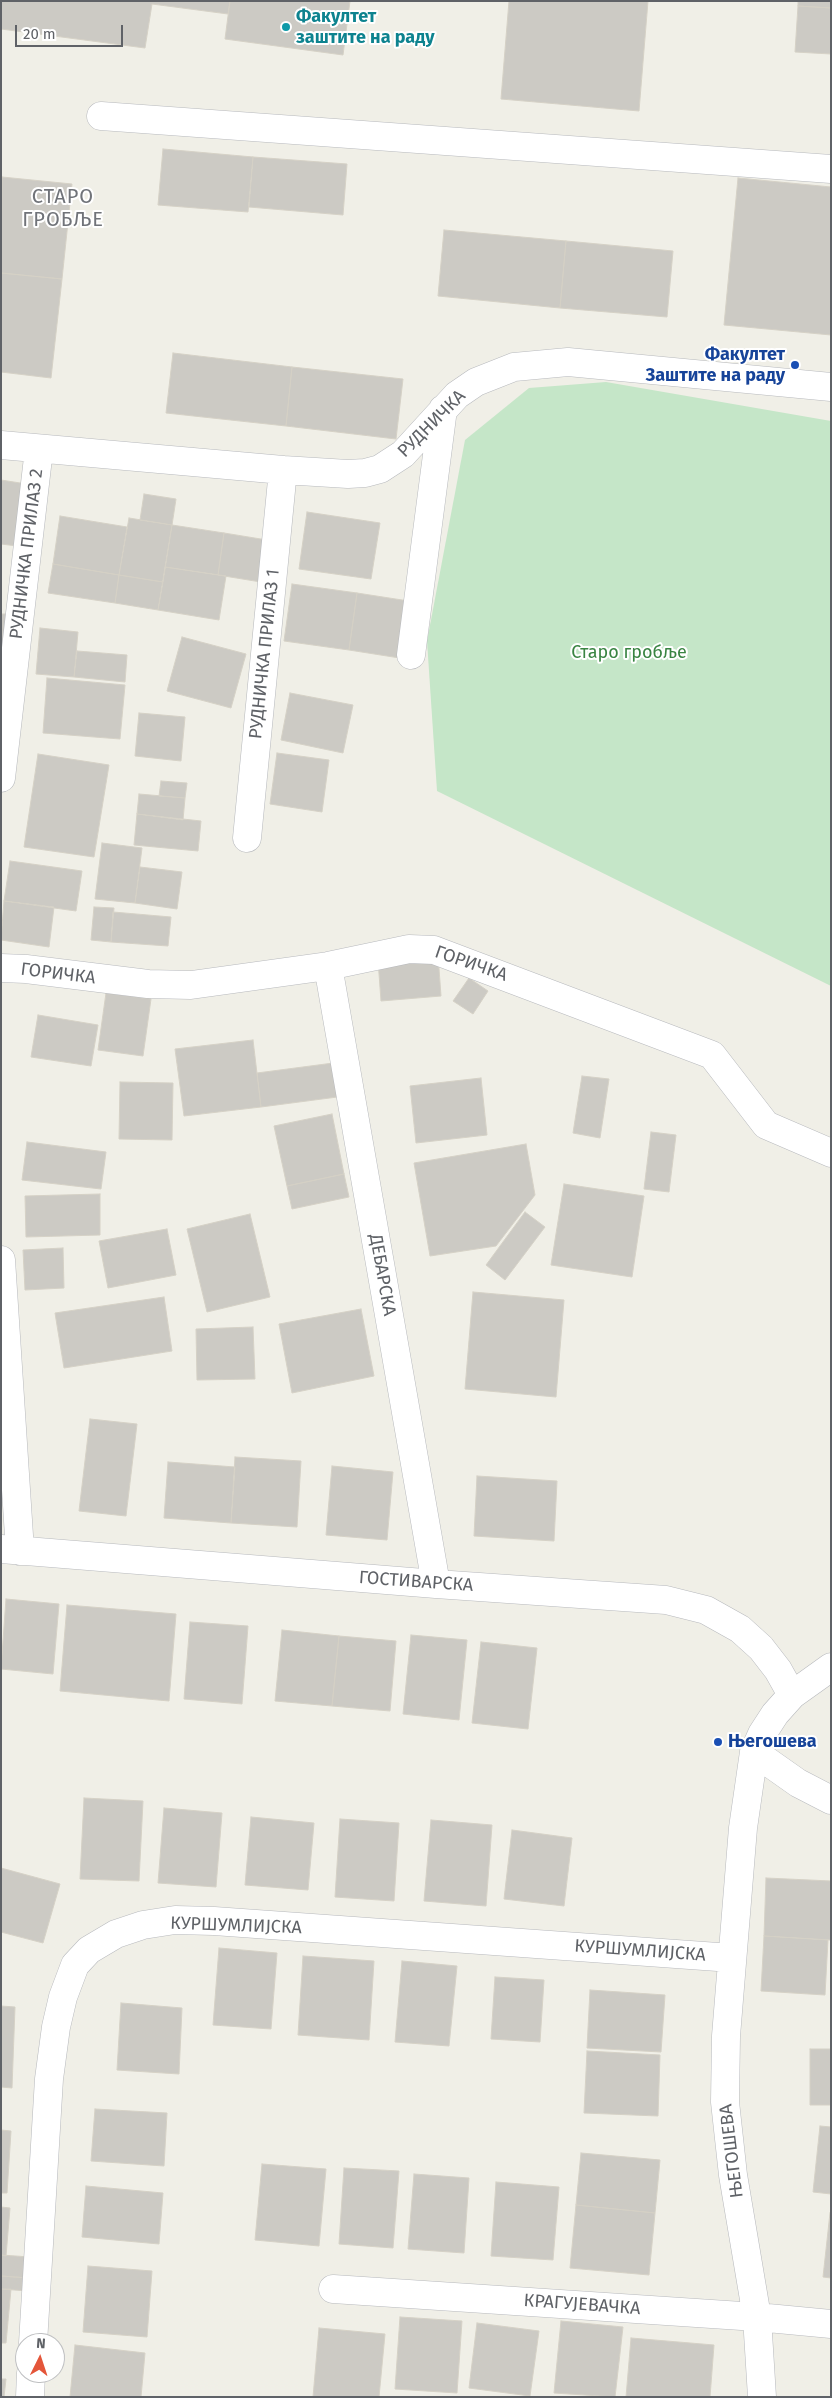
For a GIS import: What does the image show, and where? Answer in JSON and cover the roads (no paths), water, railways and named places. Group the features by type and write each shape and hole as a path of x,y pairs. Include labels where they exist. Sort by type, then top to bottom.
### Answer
{"street":[{"path":"101,116 831,169"},
{"name":"РУДНИЧКА","path":"1,445 348,474 380,470 403,454 457,395 489,376 514,367 568,362 831,387"},
{"path":"411,655 443,409"},
{"name":"РУДНИЧКА ПРИЛАЗ 2","path":"1,778 39,449"},
{"name":"РУДНИЧКА ПРИЛАЗ 1","path":"247,838 283,470"},
{"name":"ГОРИЧКА","path":"1,968 26,969 148,984 191,986 328,966 409,949 445,952 712,1055 766,1126 831,1153"},
{"name":"ДЕБАРСКА","path":"328,966 436,1584"},
{"path":"1,1260 11,1550"},
{"name":"ГОСТИВАРСКА","path":"11,1550 436,1584 666,1600 693,1606 720,1616 740,1629 761,1648 778,1670 792,1695"},
{"name":"ЊЕГОШЕВА","path":"762,2397 757,2317 733,2175 725,2102 726,2036 743,1828 754,1752 775,1714 792,1695 831,1667"},
{"path":"754,1752 798,1783 831,1800"},
{"name":"КУРШУМЛИЈСКА","path":"34,2333 48,2089 56,2027 63,1997 74,1965 89,1950 116,1934 143,1925 175,1920 214,1921 732,1958"},
{"name":"КРАГУЈЕВАЧКА","path":"333,2289 757,2317 831,2324"},
{"path":"30,2397 31,2383"}],"place":[{"name":"Факултет заштите на раду","path":"286,27"},
{"name":"Факултет Заштите на раду","path":"795,365"},
{"name":"Његошева","path":"718,1742"}],"district":[{"name":"СТАРО ГРОБЉЕ","path":"63,208"}],"park label":[{"name":"Старо гробље","path":"629,653"}]}
